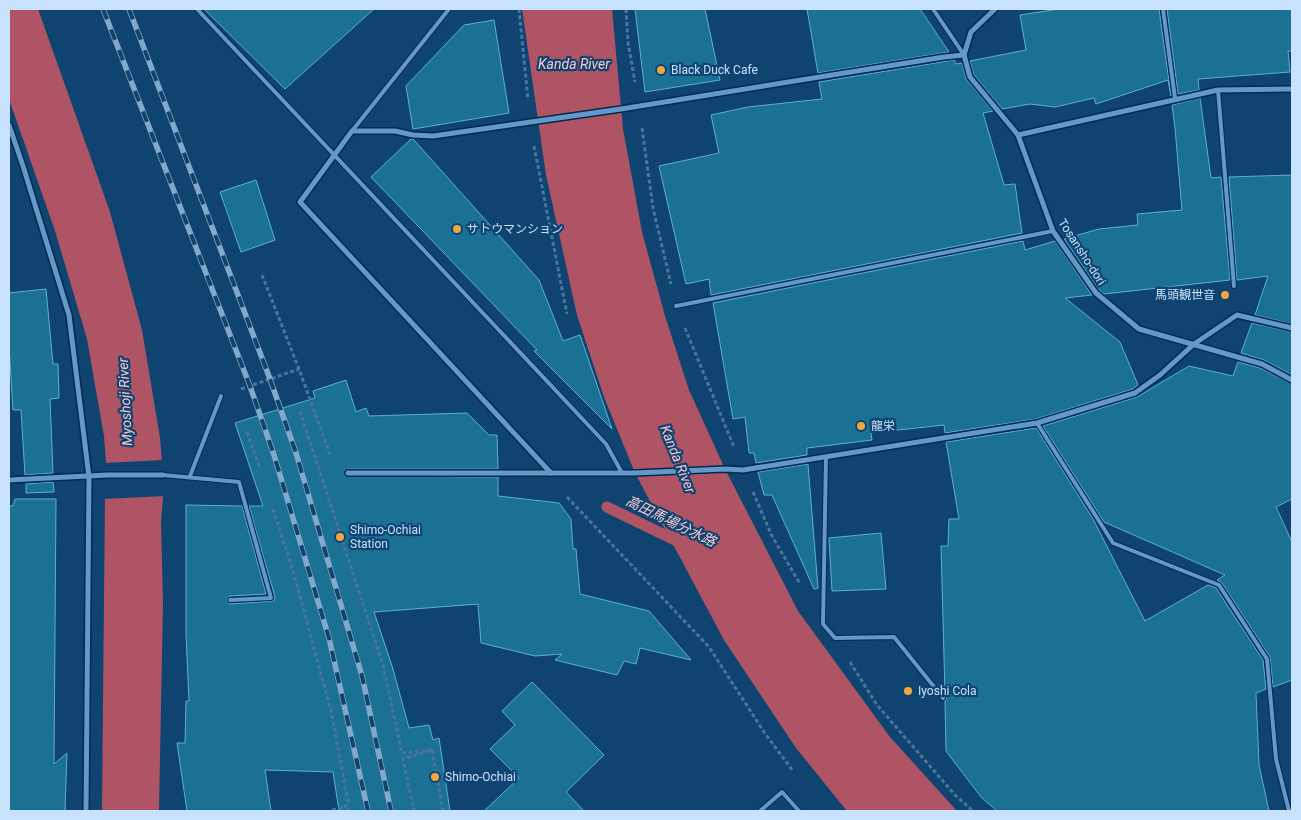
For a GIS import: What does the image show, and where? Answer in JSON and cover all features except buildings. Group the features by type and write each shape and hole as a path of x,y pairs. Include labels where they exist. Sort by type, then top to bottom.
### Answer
{"street":[{"path":"551,473 300,202 352,131 395,130 413,135 433,136 539,122 964,55 971,32 995,9"},
{"name":"Tosansho-dori","path":"964,55 970,77 1018,135 1053,231 1096,293 1139,329 1262,364 1292,380"},
{"path":"1018,135 1175,98 1218,90 1292,89"},
{"path":"9,125 69,315 89,477 86,811"},
{"path":"348,474 635,473 743,470 826,458 1037,422 1135,392 1160,375 1194,344 1237,315 1292,328"},
{"path":"9,480 163,474"}],"lane":[{"path":"197,9 606,444 622,473"},
{"path":"352,131 449,9"},
{"path":"933,9 964,55"},
{"path":"1163,9 1175,98"},
{"path":"1218,90 1234,286"},
{"path":"676,306 1053,231"},
{"path":"190,476 222,396"},
{"path":"1037,422 1113,543 1219,585 1267,659 1276,759 1289,811"},
{"path":"826,458 823,624 835,638 894,636 943,698"},
{"path":"163,474 239,482 271,598 230,600"},
{"path":"760,811 782,792 799,811"}],"path":[{"path":"519,9 530,123 567,314"},
{"path":"262,275 299,369 336,473 348,474"},
{"path":"222,396 299,369"},
{"path":"300,411 383,665 402,753 432,750"},
{"path":"247,432 262,477"},
{"path":"551,473 568,499 709,647 764,732 794,771"},
{"path":"271,504 292,567 332,715 348,802 345,807 332,810"},
{"path":"835,638 877,705 955,795 973,811"},
{"path":"414,811 403,759 432,750"},
{"path":"432,750 443,811"},
{"path":"345,807 350,811"}],"water":[{"name":"Myoshoji River","path":"9,9 38,9 110,212 142,330 160,438 164,486 161,521 163,604 159,811 102,811 105,495 107,475 104,436 87,339 55,231 9,99"},
{"name":"Kanda River","path":"522,9 612,9 623,129 642,232 665,316 689,390 725,469 798,611 890,737 957,811 847,811 796,748 724,640 635,473 604,397 577,315 546,175"}],"pier":[{"path":"164,460 166,496 103,499 103,463"}],"waterway":[{"name":"高田馬場分水路","path":"607,507 681,543"}],"railway":[{"path":"103,9 250,386 274,455 329,638 368,811"},
{"path":"129,9 270,379 296,453 362,676 391,811"}],"place":[{"name":"Black Duck Cafe","path":"661,70"},
{"name":"サトウマンション","path":"457,229"},
{"name":"馬頭観世音","path":"1225,295"},
{"name":"龍栄","path":"861,426"},
{"name":"Shimo-Ochiai Station","path":"340,537"},
{"name":"Iyoshi Cola","path":"908,691"},
{"name":"Shimo-Ochiai","path":"435,777"}]}
